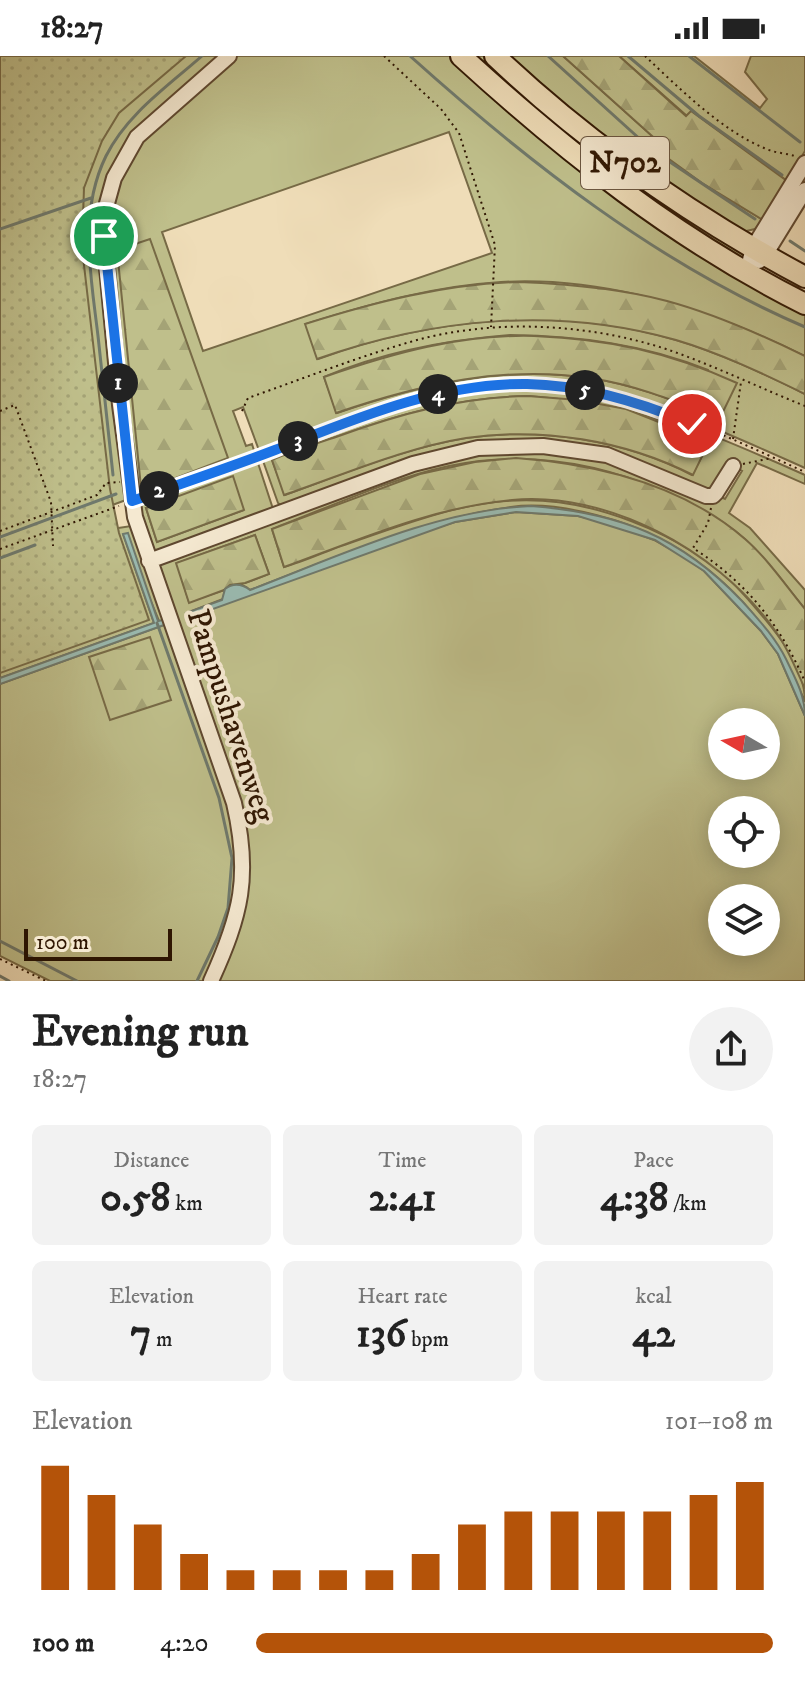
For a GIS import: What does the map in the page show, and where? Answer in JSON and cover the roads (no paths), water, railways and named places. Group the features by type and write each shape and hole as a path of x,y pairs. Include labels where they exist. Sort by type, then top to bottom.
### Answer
{"highway":[{"name":"N702","path":"461,56 585,164 670,224 805,304"},
{"name":"N702","path":"495,56 625,164 669,195 805,277"}],"street":[{"name":"Pampushavenweg","path":"211,981 240,904 243,874 240,827 149,561 132,501 105,253 105,217 117,169 137,137 229,56"},
{"path":"747,272 805,162"},
{"path":"759,251 805,190"},
{"path":"149,561 413,464 478,448 543,446 607,455 694,492 713,496 733,466"}],"water":[{"path":"531,506 563,509 621,522 671,544 695,560 742,601 777,643 799,687 805,716 778,654 761,631 704,571 655,540 578,516 516,512 455,522 188,618 186,613 222,600 225,589 232,585 241,585 250,590 424,525 495,509"},
{"path":"128,533 158,621 163,620 164,625 0,684 0,678 154,623 123,534"}],"waterway":[{"path":"113,475 90,268 92,200 106,156 125,127 202,56"},
{"path":"410,56 501,134 597,208 698,273 805,327"},
{"path":"548,56 652,150 755,219"},
{"path":"628,56 699,116 782,175"},
{"path":"689,56 800,142"},
{"path":"0,229 91,198"},
{"path":"790,241 805,251"},
{"path":"0,537 116,494"},
{"path":"0,558 35,545"},
{"path":"157,623 219,798 232,858 228,908 197,981"},
{"path":"0,941 77,981"},
{"path":"0,976 9,981"}]}
